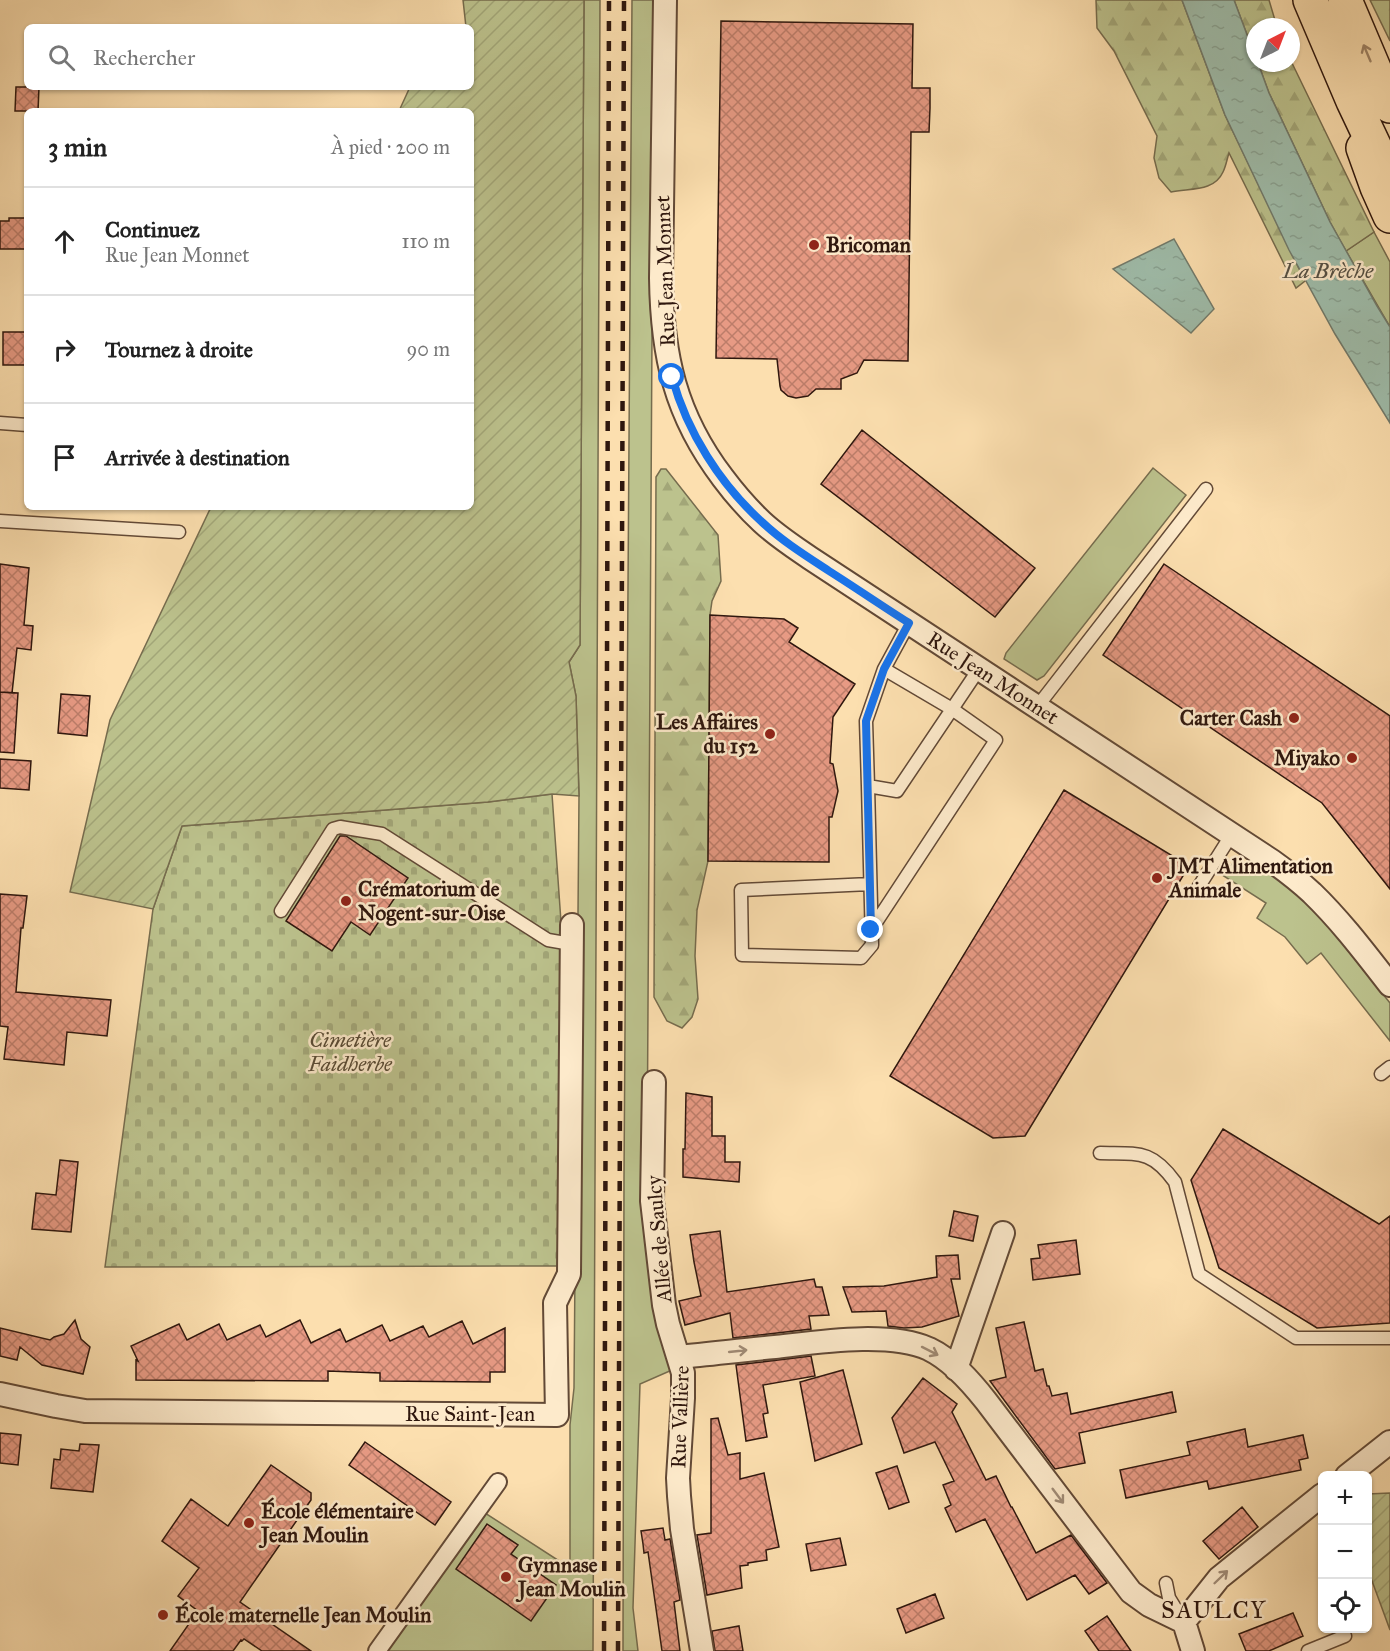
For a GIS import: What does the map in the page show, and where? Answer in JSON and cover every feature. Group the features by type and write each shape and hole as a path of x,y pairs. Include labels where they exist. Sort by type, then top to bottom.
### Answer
{"main road":[{"path":"1310,0 1366,131 1390,180"},
{"path":"1345,0 1390,106"},
{"path":"1339,69 1366,159 1390,216"}],"street":[{"name":"Rue Jean Monnet","path":"665,0 661,298 668,362 680,402 694,436 729,486 753,514 810,558 1272,861 1313,894 1339,921 1390,985"},
{"name":"Rue Saint-Jean","path":"0,1394 85,1411 557,1415 555,1303 569,1274 572,935"},
{"name":"Allée de Saulcy","path":"654,1082 653,1217 664,1305 679,1357"},
{"path":"956,1369 1004,1233"},
{"name":"Rue Vallière","path":"702,1651 682,1529 679,1496 683,1391 683,1373 679,1357 813,1342 879,1340 917,1344 936,1353 956,1369 986,1401 1131,1592 1149,1605 1184,1622"},
{"path":"1353,1471 1390,1442"},
{"path":"377,1651 498,1482"},
{"path":"1193,1651 1184,1622 1206,1592 1219,1578 1318,1499"}],"lane":[{"path":"0,423 24,425"},
{"path":"1037,707 1206,489"},
{"path":"0,520 178,532"},
{"path":"870,884 741,890 742,955 861,958 872,945 866,721 884,669 909,623"},
{"path":"871,930 996,740 952,709 884,669"},
{"path":"868,786 897,791 979,669"},
{"path":"282,911 333,829 340,827 382,834 548,940 572,935"},
{"path":"1196,891 1232,834"},
{"path":"1100,1153 1144,1156 1154,1159 1166,1170 1175,1182 1199,1274 1296,1338 1390,1338"},
{"path":"1166,1583 1169,1598 1184,1622"},
{"path":"1308,1651 1345,1636"}],"green space":[{"path":"463,0 584,0 580,645 569,662 576,696 579,796 552,794 488,802 182,826 153,909 70,892 110,720 210,510 474,510 474,108 400,108 409,90 474,90 474,24 466,24"},
{"path":"584,0 600,0 593,1651 385,1651 482,1511 570,1568 570,1425 574,1388 579,796 576,696 569,662 580,645"},
{"path":"632,0 654,0 647,1173 672,1370 640,1384 633,1608 638,1651 623,1651 624,1177"},
{"path":"1096,0 1182,0 1225,115 1305,281 1296,288 1229,153 1219,178 1208,186 1171,192 1159,178 1154,158 1157,136 1114,51 1097,28"},
{"path":"1234,0 1269,0 1274,18 1246,18 1246,32"},
{"path":"1370,0 1390,0 1390,41"},
{"path":"1261,72 1296,72 1374,232 1346,251 1330,222"},
{"path":"1374,232 1390,262 1390,327 1346,251"},
{"path":"1153,468 1186,495 1044,676 1037,680 1004,659 1006,653"},
{"path":"661,469 666,469 718,535 721,581 712,601 710,615 708,861 697,910 695,956 698,999 692,1017 682,1028 667,1021 654,997 656,477"},
{"name":"Cimetière Faidherbe","path":"552,794 561,922 563,1083 558,1266 105,1267 153,909 182,826 488,802"},
{"path":"1258,864 1302,897 1321,917 1390,1003 1390,1041 1321,953 1307,964 1285,937 1257,918 1266,903 1219,873 1229,865"},
{"path":"1390,1493 1390,1630 1372,1581 1372,1494"}],"water":[{"name":"La Brèche","path":"1182,0 1234,0 1246,32 1246,72 1261,72 1330,222 1390,327 1390,423 1335,334 1289,250 1225,115"},
{"path":"1174,239 1214,309 1191,333 1113,269"}],"building":[{"name":"Bricoman","path":"721,21 913,24 912,88 930,88 930,108 929,132 911,132 908,361 864,360 857,373 841,379 841,389 816,389 808,396 796,398 788,396 781,390 777,359 716,358"},
{"path":"16,87 24,87 24,90 39,90 38,108 24,108 24,111 15,111"},
{"path":"9,218 24,218 24,249 0,249 0,221 9,221"},
{"path":"3,332 24,332 24,365 3,365"},
{"path":"862,430 1035,568 995,617 821,484"},
{"path":"0,564 29,568 24,625 33,626 31,650 17,648 12,693 0,692"},
{"path":"1164,564 1390,716 1390,889 1322,803 1103,655"},
{"name":"Les Affaires du 152","path":"710,615 784,619 798,628 789,642 855,684 833,717 830,763 833,764 838,791 832,817 829,817 829,862 708,861"},
{"path":"0,692 18,693 14,753 0,752"},
{"path":"61,694 90,696 87,736 58,733"},
{"path":"0,759 31,761 29,790 0,788"},
{"path":"1064,790 1189,866 1025,1136 993,1138 890,1076"},
{"name":"Crématorium de Nogent-sur-Oise","path":"340,836 346,836 408,878 370,935 351,922 332,951 286,921"},
{"path":"0,894 27,896 23,928 21,928 16,992 111,1000 107,1036 67,1032 64,1065 4,1059 8,1027 0,1026"},
{"path":"686,1093 712,1097 712,1136 725,1136 725,1162 740,1162 739,1182 683,1177"},
{"path":"1223,1129 1379,1224 1390,1216 1390,1323 1317,1328 1219,1268 1191,1180"},
{"path":"60,1160 78,1162 71,1232 32,1229 36,1193 56,1195"},
{"path":"954,1211 978,1216 973,1241 949,1236"},
{"path":"720,1231 727,1292 814,1279 816,1287 822,1287 829,1315 809,1316 811,1329 733,1338 730,1313 685,1325 679,1301 701,1296 690,1235"},
{"path":"1076,1240 1080,1274 1033,1280 1031,1259 1040,1258 1038,1245"},
{"path":"958,1255 960,1279 951,1279 959,1316 922,1327 904,1328 888,1326 886,1311 852,1312 843,1287 884,1286 937,1277 936,1256"},
{"path":"75,1320 81,1339 90,1347 83,1374 42,1365 20,1347 17,1360 0,1356 0,1328 50,1340 64,1334"},
{"path":"300,1320 311,1343 340,1329 346,1342 382,1325 390,1341 423,1326 429,1337 462,1321 473,1344 505,1328 505,1372 490,1372 490,1382 380,1381 380,1373 328,1371 328,1381 136,1380 136,1360 138,1361 131,1346 179,1324 187,1340 219,1324 227,1340 260,1325 266,1337"},
{"path":"1024,1322 1035,1371 1043,1369 1052,1396 1067,1393 1071,1414 1172,1392 1176,1412 1079,1433 1085,1463 1055,1469 990,1381 1006,1377 996,1328"},
{"path":"811,1356 815,1376 763,1385 768,1413 763,1414 767,1437 746,1441 736,1365"},
{"path":"843,1370 862,1444 815,1461 800,1382"},
{"path":"923,1378 957,1404 952,1412 986,1480 996,1476 1036,1553 1071,1535 1107,1583 1089,1594 1075,1575 1027,1600 985,1519 956,1532 945,1508 951,1505 943,1485 954,1481 935,1442 904,1453 892,1418"},
{"path":"718,1418 728,1455 740,1453 740,1479 764,1473 779,1547 766,1550 767,1560 740,1566 742,1588 707,1595 697,1535 711,1533 711,1419"},
{"path":"1245,1429 1248,1447 1303,1435 1308,1458 1299,1460 1301,1470 1209,1489 1207,1481 1126,1498 1120,1470 1190,1455 1187,1442"},
{"path":"0,1433 21,1435 18,1465 0,1463"},
{"path":"365,1442 451,1502 435,1525 349,1465"},
{"path":"80,1444 99,1445 93,1492 51,1488 54,1459 60,1460 61,1449 79,1451"},
{"path":"271,1465 311,1493 311,1500 240,1602 311,1651 262,1651 244,1639 233,1651 170,1651 198,1611 178,1596 199,1568 162,1541 191,1499 228,1526"},
{"path":"897,1466 909,1502 889,1509 876,1473"},
{"path":"1242,1507 1258,1527 1219,1559 1203,1541"},
{"name":"Gymnase Jean Moulin","path":"487,1524 518,1545 511,1554 556,1585 531,1621 456,1569"},
{"path":"663,1528 665,1540 670,1539 680,1600 674,1602 680,1651 662,1651 648,1552 644,1553 641,1531"},
{"path":"840,1538 846,1565 811,1571 806,1544"},
{"path":"935,1594 944,1618 906,1633 897,1609"},
{"path":"1293,1613 1303,1636 1269,1651 1246,1651 1239,1634"},
{"path":"1107,1616 1131,1651 1099,1651 1085,1631"},
{"path":"739,1626 743,1651 715,1651 712,1631"}],"railway":[{"path":"604,1651 609,0"},
{"path":"618,1651 624,0"}],"place":[{"name":"Bricoman","path":"814,245"},
{"name":"Carter Cash","path":"1294,718"},
{"name":"Les Affaires du 152","path":"770,734"},
{"name":"Miyako","path":"1352,758"},
{"name":"JMT Alimentation Animale","path":"1157,878"},
{"name":"Crématorium de Nogent-sur-Oise","path":"346,901"},
{"name":"École élémentaire Jean Moulin","path":"249,1523"},
{"name":"Gymnase Jean Moulin","path":"506,1577"},
{"name":"École maternelle Jean Moulin","path":"163,1615"}],"district":[{"name":"SAULCY","path":"1214,1610"}],"route":[{"path":"672,377 676,394 694,436 713,465 753,514 763,524 810,558 909,623 884,669 866,721 871,930"}]}
